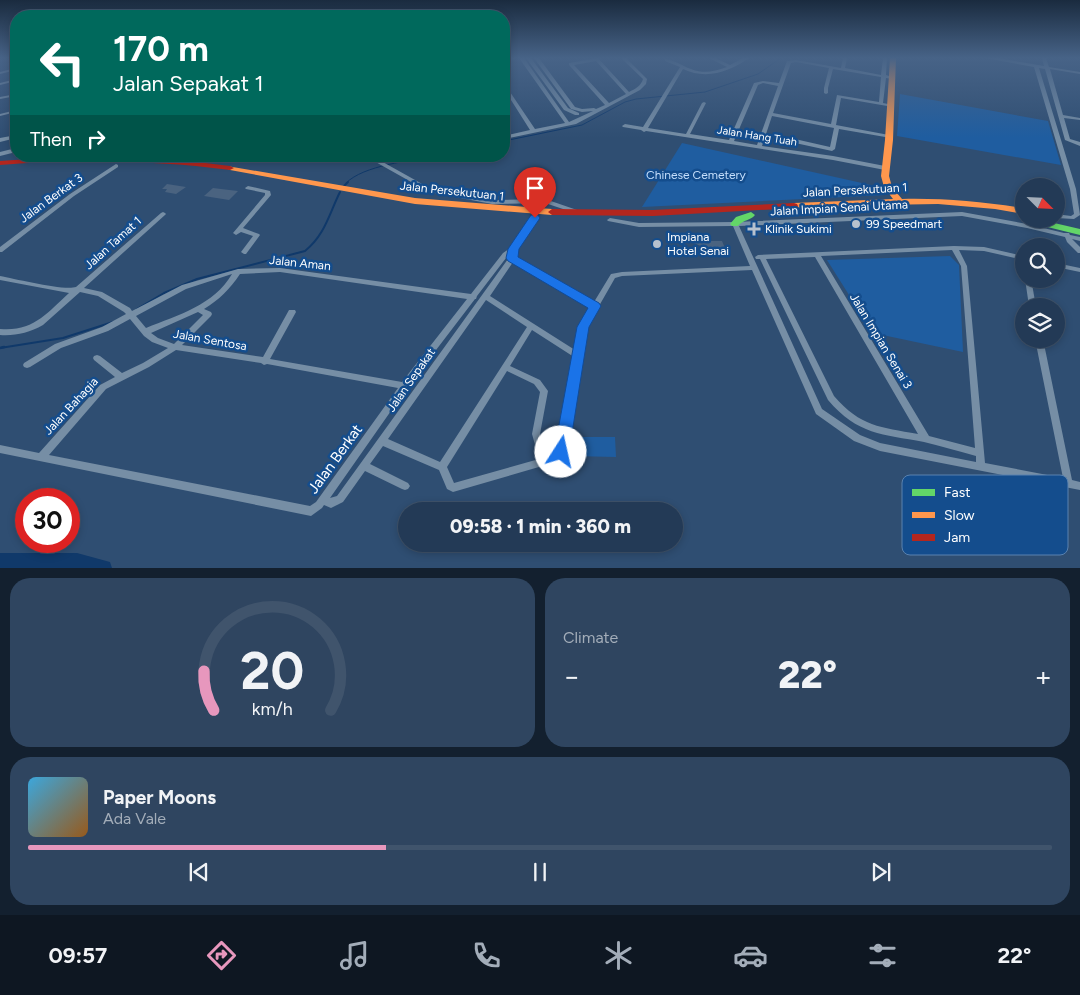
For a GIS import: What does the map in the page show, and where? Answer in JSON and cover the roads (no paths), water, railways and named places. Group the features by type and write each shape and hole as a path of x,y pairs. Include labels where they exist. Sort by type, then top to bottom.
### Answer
{"main road":[{"path":"888,85 886,105 889,137 885,168 887,185 898,200"},
{"name":"Jalan Persekutuan 1","path":"184,162 252,171 332,190 424,208 535,218 684,219 924,207 973,209 1015,216"},
{"name":"Jalan Persekutuan 1","path":"0,167 74,164 176,167 332,190"},
{"name":"Jalan Persekutuan 1","path":"347,193 417,201 587,214 691,212 898,200 944,200 1015,208"},
{"path":"735,224 739,219 751,215"},
{"path":"1065,220 1080,226"},
{"name":"Jalan Persekutuan 1","path":"1055,228 1067,232 1080,232"}],"street":[{"path":"540,85 568,124"},
{"path":"548,85 568,111 587,116"},
{"path":"556,85 573,108 582,111 594,109 596,111"},
{"path":"590,85 608,105"},
{"path":"620,85 629,94"},
{"path":"510,136 568,124 629,94 642,85"},
{"path":"644,130 671,85"},
{"path":"731,142 756,85"},
{"path":"759,147 780,85"},
{"path":"826,93 827,85"},
{"path":"1042,85 1073,188 1076,205 1077,214 1072,218 1065,218"},
{"path":"1052,85 1070,141 1080,144"},
{"path":"510,95 533,131"},
{"path":"786,140 832,149 839,96 886,105"},
{"path":"687,136 704,103"},
{"path":"770,114 889,137"},
{"path":"1061,116 1080,119"},
{"name":"Jalan Hang Tuah","path":"625,126 885,168"},
{"path":"378,162 431,191 496,202 545,202 587,214"},
{"name":"Jalan Berkat 3","path":"0,250 72,195 116,166"},
{"path":"244,252 258,235 237,231 269,193 248,188"},
{"path":"476,206 496,202"},
{"path":"1076,205 1080,214"},
{"name":"Jalan Tamat 1","path":"0,332 8,333 33,328 163,214"},
{"name":"Jalan Impian Senai Utama","path":"610,220 639,225 735,224 962,214 1067,232 1080,239"},
{"path":"535,218 508,257 595,306"},
{"path":"735,224 819,411 866,443 1024,475"},
{"path":"1067,232 1069,241 1080,251"},
{"path":"750,258 954,248 984,249 1015,256"},
{"path":"954,248 964,266 981,467"},
{"name":"Jalan Impian Senai 3","path":"817,255 926,439"},
{"name":"Jalan Sepakat","path":"322,500 331,503 340,499 484,296 508,257"},
{"name":"Jalan Berkat","path":"0,449 306,511 315,508 404,386 508,257"},
{"path":"762,257 831,398 838,407 848,416 865,426 979,453"},
{"path":"1065,267 1080,270"},
{"path":"382,441 442,467 450,486 453,488 556,458 561,452 583,327 609,280 618,274 754,268"},
{"name":"Jalan Aman","path":"27,365 58,346 105,329 130,312 184,287 238,271 280,270 474,297"},
{"path":"146,332 188,312 199,310 217,298 228,287 238,271"},
{"name":"Jalan Sentosa","path":"0,278 61,290 70,291 78,289 100,294 130,312 155,340 175,347 404,386"},
{"path":"484,296 578,356"},
{"name":"Jalan Bahagia","path":"41,457 98,391 175,347 208,314 199,310"},
{"path":"264,362 292,312"},
{"path":"442,467 531,326"},
{"path":"1041,348 1066,475"},
{"path":"97,358 121,377"},
{"path":"505,367 530,378 542,387 544,391 536,434 544,461"},
{"path":"364,466 405,486"},
{"path":"1068,483 1080,486"}],"waterway":[{"path":"510,140 582,125 625,102 636,99 705,92 727,85"},
{"path":"346,183 364,172 401,162"},
{"path":"343,187 348,182"},
{"path":"137,309 164,293 197,279 305,251 322,231 340,192"},
{"path":"4,347 0,348 63,338 113,322"},
{"path":"0,561 77,561 104,568"}],"place":[{"name":"99 Speedmart","path":"856,224"},
{"name":"Klinik Sukimi","path":"754,229"},
{"name":"Impiana Hotel Senai","path":"657,244"}],"park label":[{"name":"Chinese Cemetery","path":"696,175"}]}
